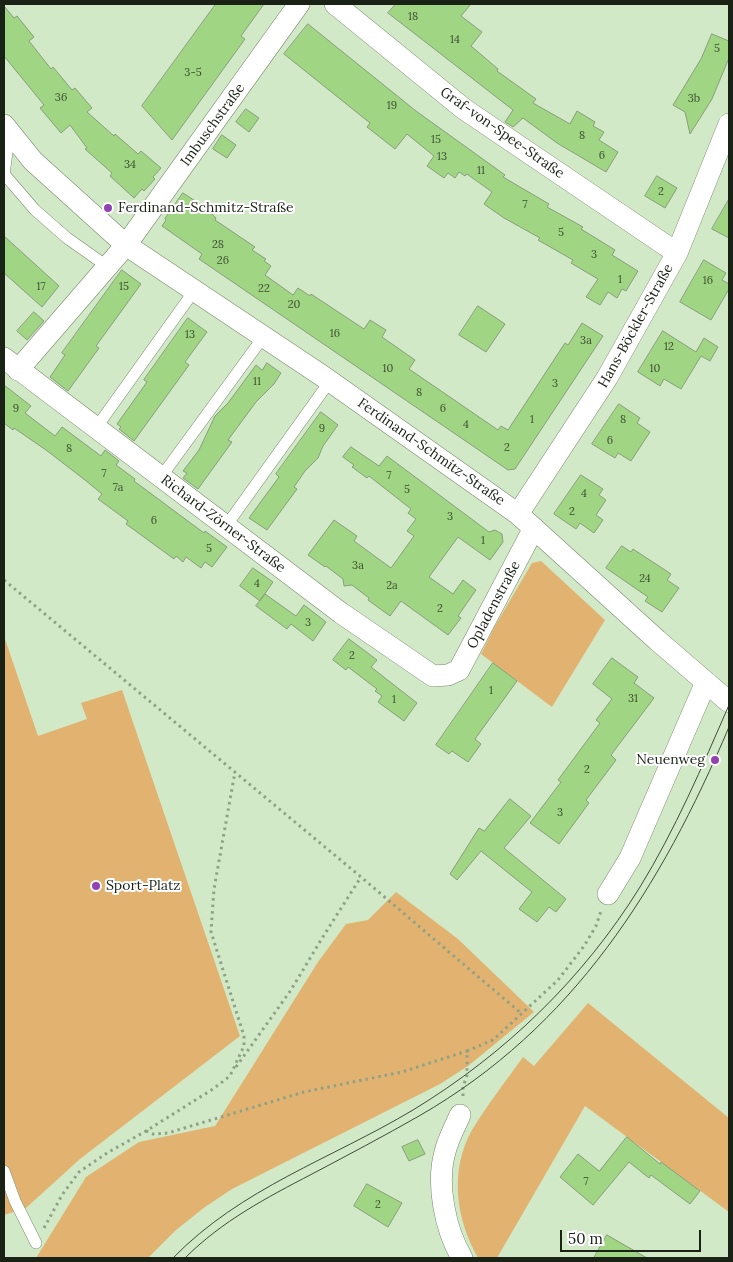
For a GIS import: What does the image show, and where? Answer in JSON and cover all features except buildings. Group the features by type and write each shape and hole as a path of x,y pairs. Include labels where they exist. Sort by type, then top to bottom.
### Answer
{"street":[{"name":"Imbuschstraße","path":"126,245 299,4"},
{"name":"Graf-von-Spee-Straße","path":"335,4 464,109 677,253"},
{"name":"Hans-Böckler-Straße","path":"518,514 607,378 677,253 729,124"},
{"name":"Ferdinand-Schmitz-Straße","path":"9,131 33,160 126,245 330,381 518,514 534,528"},
{"path":"11,364 108,267 126,245"},
{"name":"Richard-Zörner-Straße","path":"11,364 341,613 432,676 448,675"},
{"path":"534,528 645,630 729,702"},
{"name":"Opladenstraße","path":"448,675 459,670 534,528"},
{"path":"608,894 630,858 706,682"},
{"path":"460,1115 445,1152 442,1177 450,1236 462,1258"}],"lane":[{"path":"9,131 4,174 35,210 67,238 108,267"},
{"path":"96,428 194,291"},
{"path":"160,477 264,336"},
{"path":"226,526 330,381"},
{"path":"4,1171 15,1201 36,1243"}],"path":[{"path":"4,580 362,877 522,1014"},
{"path":"230,1076 244,1046 244,1036 211,932 214,889 235,772"},
{"path":"36,1243 62,1195 79,1172 213,1089 230,1076 291,990 362,877"},
{"path":"146,1131 153,1134 168,1133 304,1092 402,1072 467,1051 493,1040 558,980 584,946 596,926 608,894"},
{"path":"460,1115 467,1074 467,1051"}],"shaded area":[{"path":"541,561 605,620 552,707 481,654 532,563"},
{"name":"Sport-Platz","path":"4,636 38,736 87,719 81,703 122,690 240,1036 80,1159 26,1208 4,1215"},
{"path":"396,892 458,939 534,1012 468,1066 440,1084 232,1189 176,1230 148,1258 36,1258 86,1177 139,1142 215,1126 318,962 346,924 368,920"},
{"path":"588,1003 729,1118 729,1212 585,1106 497,1258 478,1258 470,1243 460,1211 458,1195 460,1162 465,1146 472,1130 490,1102 523,1057 534,1066"}],"tram line":[{"path":"173,1258 199,1234 257,1193 382,1128 447,1088 510,1039 540,1012 593,953 618,921 640,887 676,821 729,705"},
{"path":"185,1258 229,1221 245,1211 419,1116 474,1080 523,1040 567,996 607,948 642,897 674,843 703,786 729,727"}],"place":[{"name":"Ferdinand-Schmitz-Straße","path":"108,208"},
{"name":"Neuenweg","path":"715,760"},
{"name":"Sport-Platz","path":"96,886"}]}
